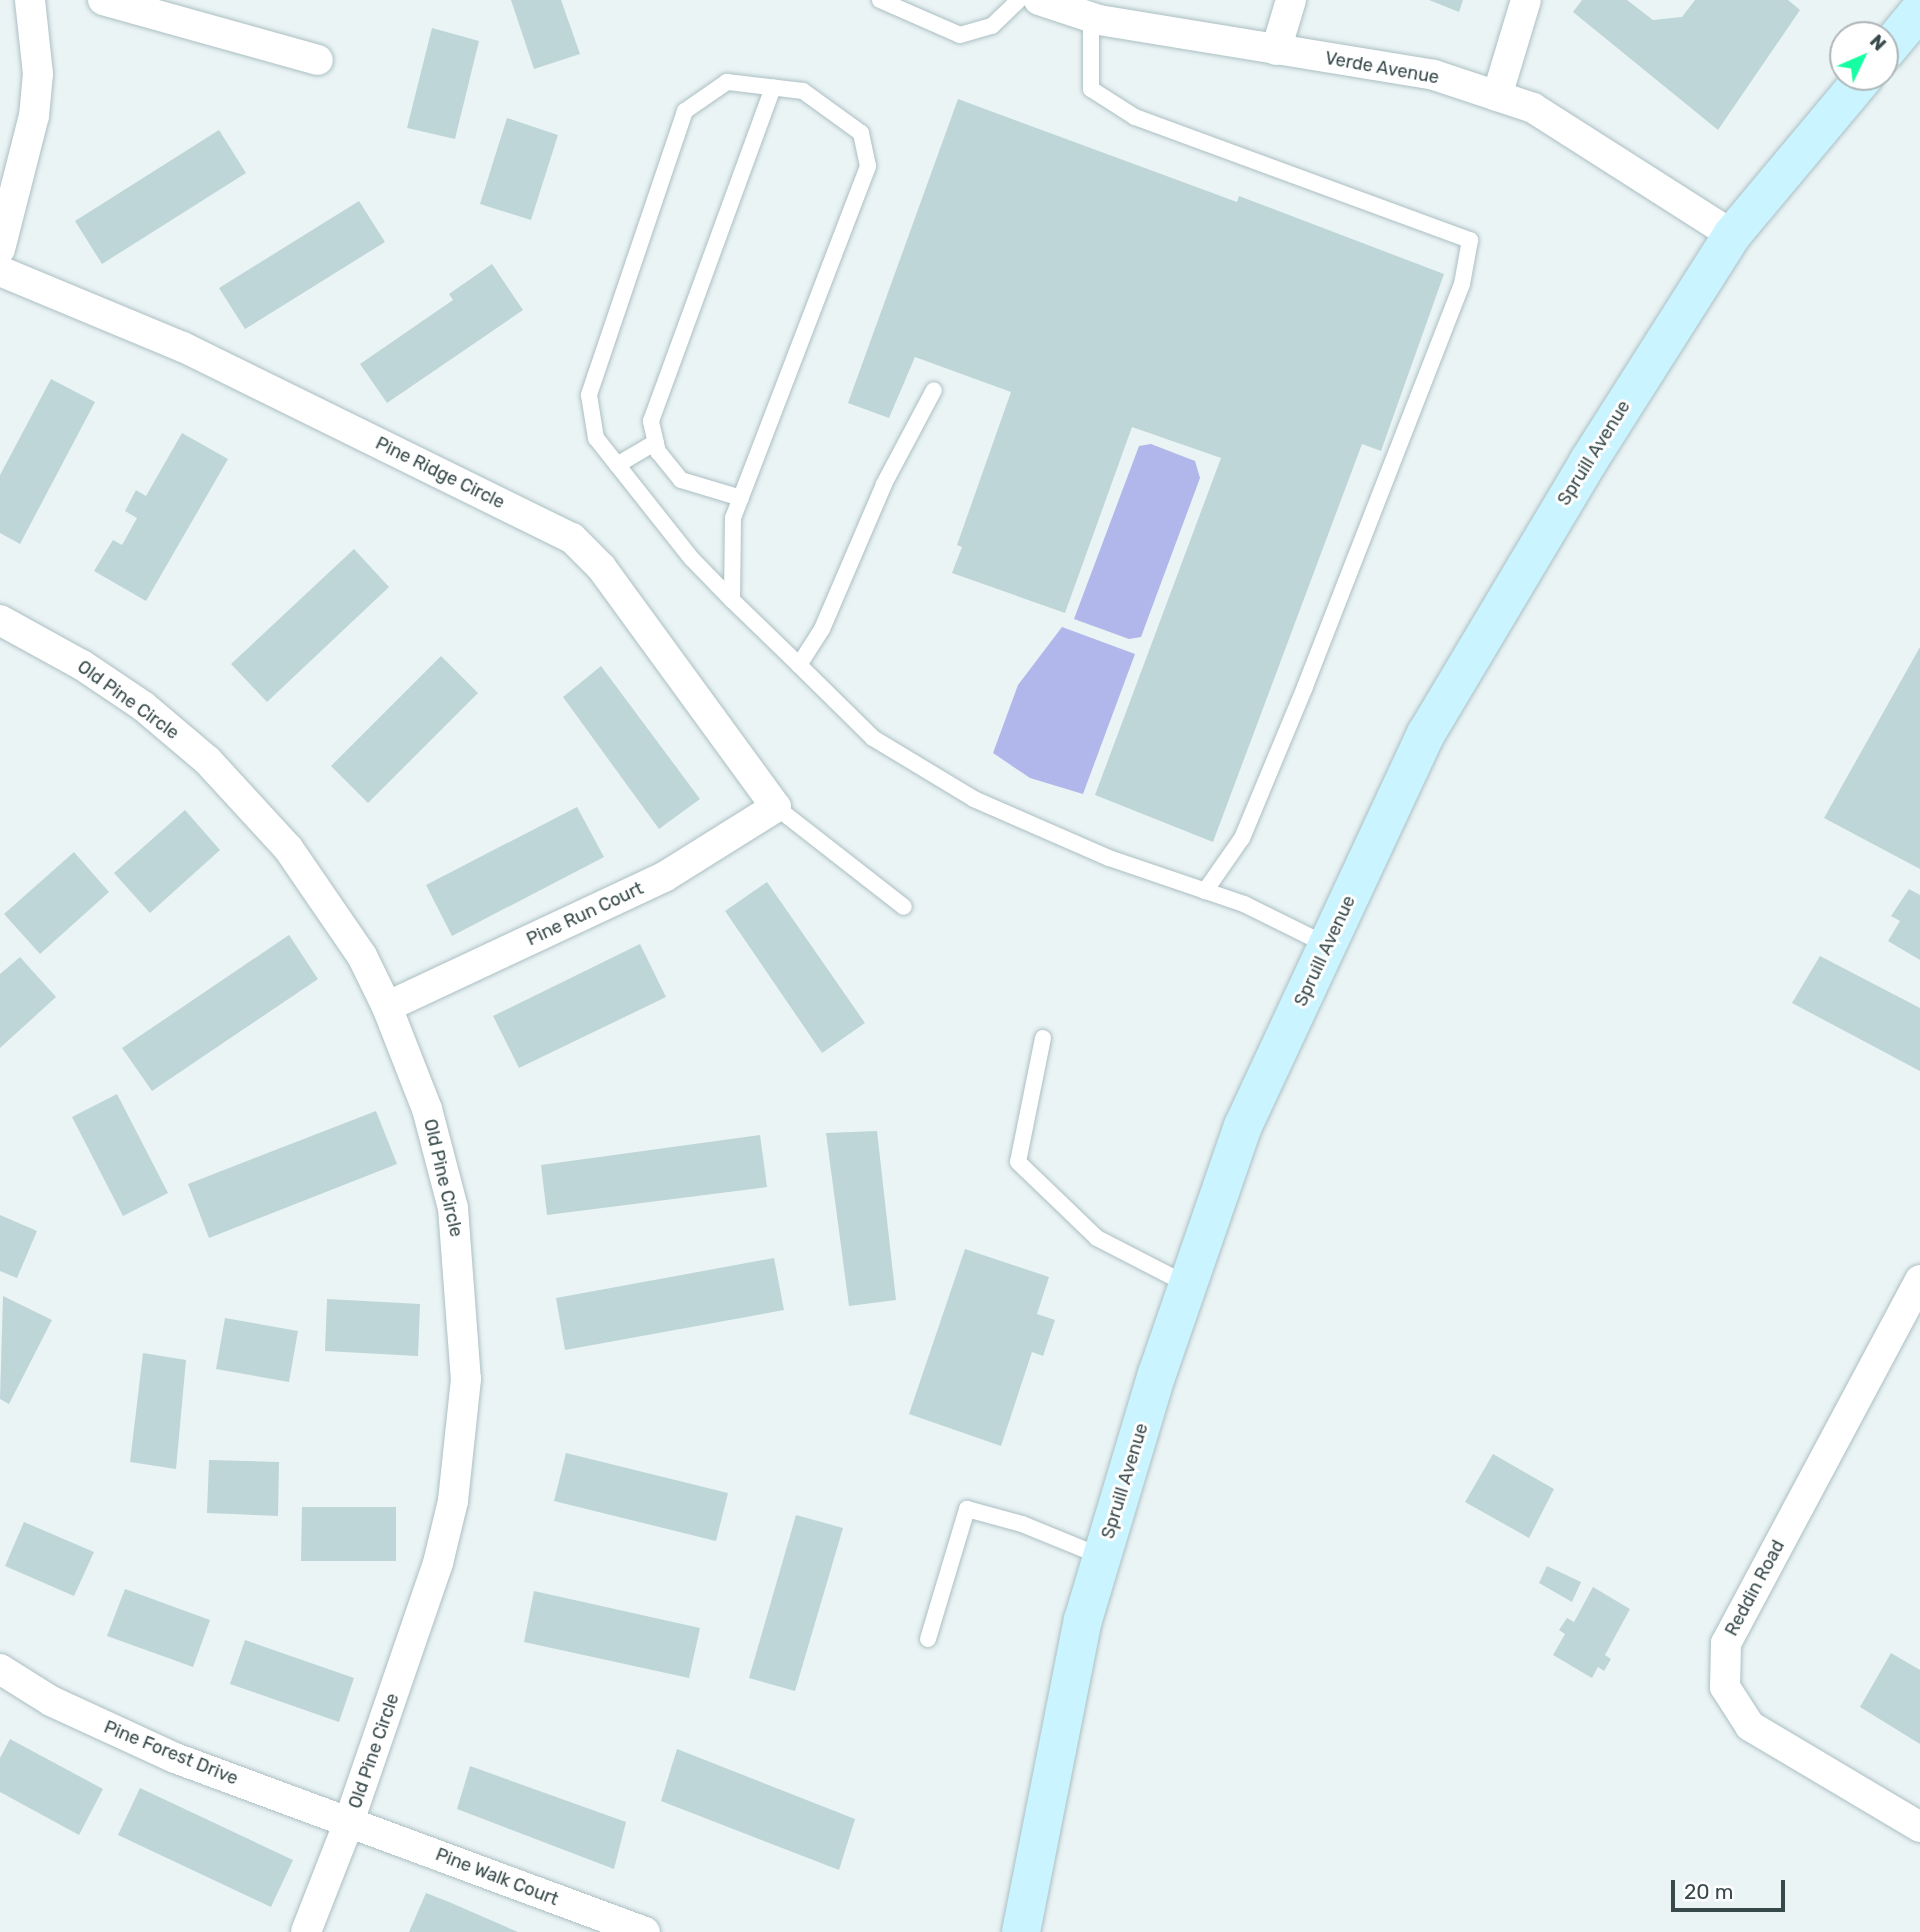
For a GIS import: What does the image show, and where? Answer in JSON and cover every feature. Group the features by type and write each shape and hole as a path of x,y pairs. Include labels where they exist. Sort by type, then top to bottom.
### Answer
{"street":[{"path":"0,249 34,116 38,74 30,0"},
{"path":"103,0 318,60"},
{"name":"Verde Avenue","path":"1039,0 1091,17 1434,75 1533,108 1732,236"},
{"path":"1276,50 1291,0"},
{"path":"1497,96 1526,0"},
{"path":"1899,35 1920,10"},
{"name":"Spruill Avenue","path":"1021,1932 1083,1620 1188,1285 1243,1126 1426,734 1588,462 1732,236 1852,91"},
{"name":"Pine Ridge Circle","path":"0,271 183,347 572,538 601,567 776,807"},
{"name":"Old Pine Circle","path":"0,620 93,671 207,760 288,848 325,897 362,956 387,1007 427,1109 453,1208 461,1262 466,1380 453,1501 438,1563 349,1822 306,1932"},
{"name":"Pine Run Court","path":"387,1007 664,877 776,807"},
{"name":"Reddin Road","path":"1920,1280 1726,1643 1725,1687 1750,1726 1920,1827"},
{"name":"Pine Forest Drive","path":"0,1669 110,1731 349,1822"},
{"name":"Pine Walk Court","path":"349,1822 645,1932"}],"lane":[{"path":"880,0 960,35 992,26 1019,0"},
{"path":"1091,17 1091,89 1135,117 1470,240 1462,284 1305,687 1242,838 1205,891"},
{"path":"732,600 733,518 868,166 860,133 803,91 727,82 685,111 589,396 596,438 692,559 732,600 873,738 974,799 1109,858 1205,891 1328,945"},
{"path":"741,498 681,480 658,452 651,421 773,88"},
{"path":"799,665 822,629 884,484 934,390"},
{"path":"617,465 656,442"},
{"path":"776,807 904,907"},
{"path":"1043,1038 1018,1162 1097,1238 1188,1285"},
{"path":"928,1639 967,1509 1021,1524 1103,1557"}],"shaded area":[{"path":"1151,444 1195,461 1200,478 1141,637 1129,639 1074,619 1139,446"},
{"path":"1062,627 1135,654 1083,794 1030,778 993,753 1018,685"}],"building":[{"path":"511,0 561,0 580,54 534,69"},
{"path":"1429,0 1463,0 1459,12"},
{"path":"1582,0 1627,0 1653,20 1682,17 1695,0 1788,0 1800,10 1718,130 1573,12"},
{"path":"432,28 479,41 455,139 407,128"},
{"path":"958,99 1237,202 1239,196 1444,274 1381,451 1362,444 1213,842 1095,795 1221,458 1132,427 1065,613 952,573 962,547 957,545 1011,392 915,357 889,418 848,403"},
{"path":"507,118 558,135 531,220 480,204"},
{"path":"219,130 246,173 102,264 75,221"},
{"path":"359,201 385,242 245,329 219,288"},
{"path":"492,264 523,310 387,403 360,364 453,300 449,294"},
{"path":"51,379 95,402 20,544 0,533 0,475"},
{"path":"182,433 228,459 146,601 94,571 113,540 122,545 137,518 125,511 136,490 146,496"},
{"path":"354,549 389,587 267,702 231,664"},
{"path":"1920,647 1920,869 1824,818"},
{"path":"441,656 478,693 368,803 331,766"},
{"path":"601,666 700,799 659,829 563,697"},
{"path":"577,807 604,857 452,936 426,885"},
{"path":"185,810 220,850 150,913 114,873"},
{"path":"74,852 109,892 40,954 4,914"},
{"path":"767,882 865,1023 822,1053 725,911"},
{"path":"1909,889 1920,895 1920,960 1888,941 1900,921 1891,916"},
{"path":"289,935 318,979 152,1091 122,1048"},
{"path":"640,944 666,997 519,1068 493,1016"},
{"path":"1820,956 1920,1008 1920,1071 1792,1003"},
{"path":"20,957 56,997 0,1048 0,974"},
{"path":"117,1094 168,1193 123,1216 72,1117"},
{"path":"376,1111 397,1164 209,1238 188,1184"},
{"path":"877,1131 896,1300 849,1306 826,1133"},
{"path":"760,1135 767,1187 547,1215 541,1165"},
{"path":"0,1215 37,1231 17,1278 0,1271"},
{"path":"965,1249 1049,1277 1037,1314 1055,1320 1043,1356 1032,1352 1001,1446 909,1414"},
{"path":"774,1258 784,1310 565,1350 556,1298"},
{"path":"3,1296 52,1320 9,1404 0,1399"},
{"path":"327,1299 420,1304 418,1356 325,1351"},
{"path":"225,1318 298,1331 289,1382 216,1369"},
{"path":"143,1353 186,1360 176,1469 130,1462"},
{"path":"566,1453 728,1493 716,1541 554,1501"},
{"path":"1493,1454 1554,1489 1529,1538 1465,1502"},
{"path":"209,1460 279,1462 278,1516 207,1513"},
{"path":"302,1507 396,1507 396,1561 301,1561"},
{"path":"796,1515 843,1528 795,1691 749,1678"},
{"path":"24,1522 94,1552 74,1596 5,1566"},
{"path":"1547,1566 1581,1582 1572,1602 1539,1583"},
{"path":"1593,1587 1630,1609 1605,1655 1611,1659 1604,1671 1598,1667 1592,1678 1553,1655 1565,1634 1559,1630 1567,1618 1574,1622"},
{"path":"125,1589 210,1620 193,1667 107,1636"},
{"path":"534,1591 700,1628 689,1678 524,1642"},
{"path":"245,1640 354,1678 339,1722 230,1684"},
{"path":"1891,1653 1920,1670 1920,1744 1860,1707"},
{"path":"10,1739 103,1789 79,1835 0,1792 0,1758"},
{"path":"677,1749 855,1819 839,1870 661,1801"},
{"path":"470,1766 626,1822 614,1869 457,1809"},
{"path":"140,1788 293,1860 271,1907 118,1835"},
{"path":"426,1893 449,1902 518,1932 409,1932"}]}
